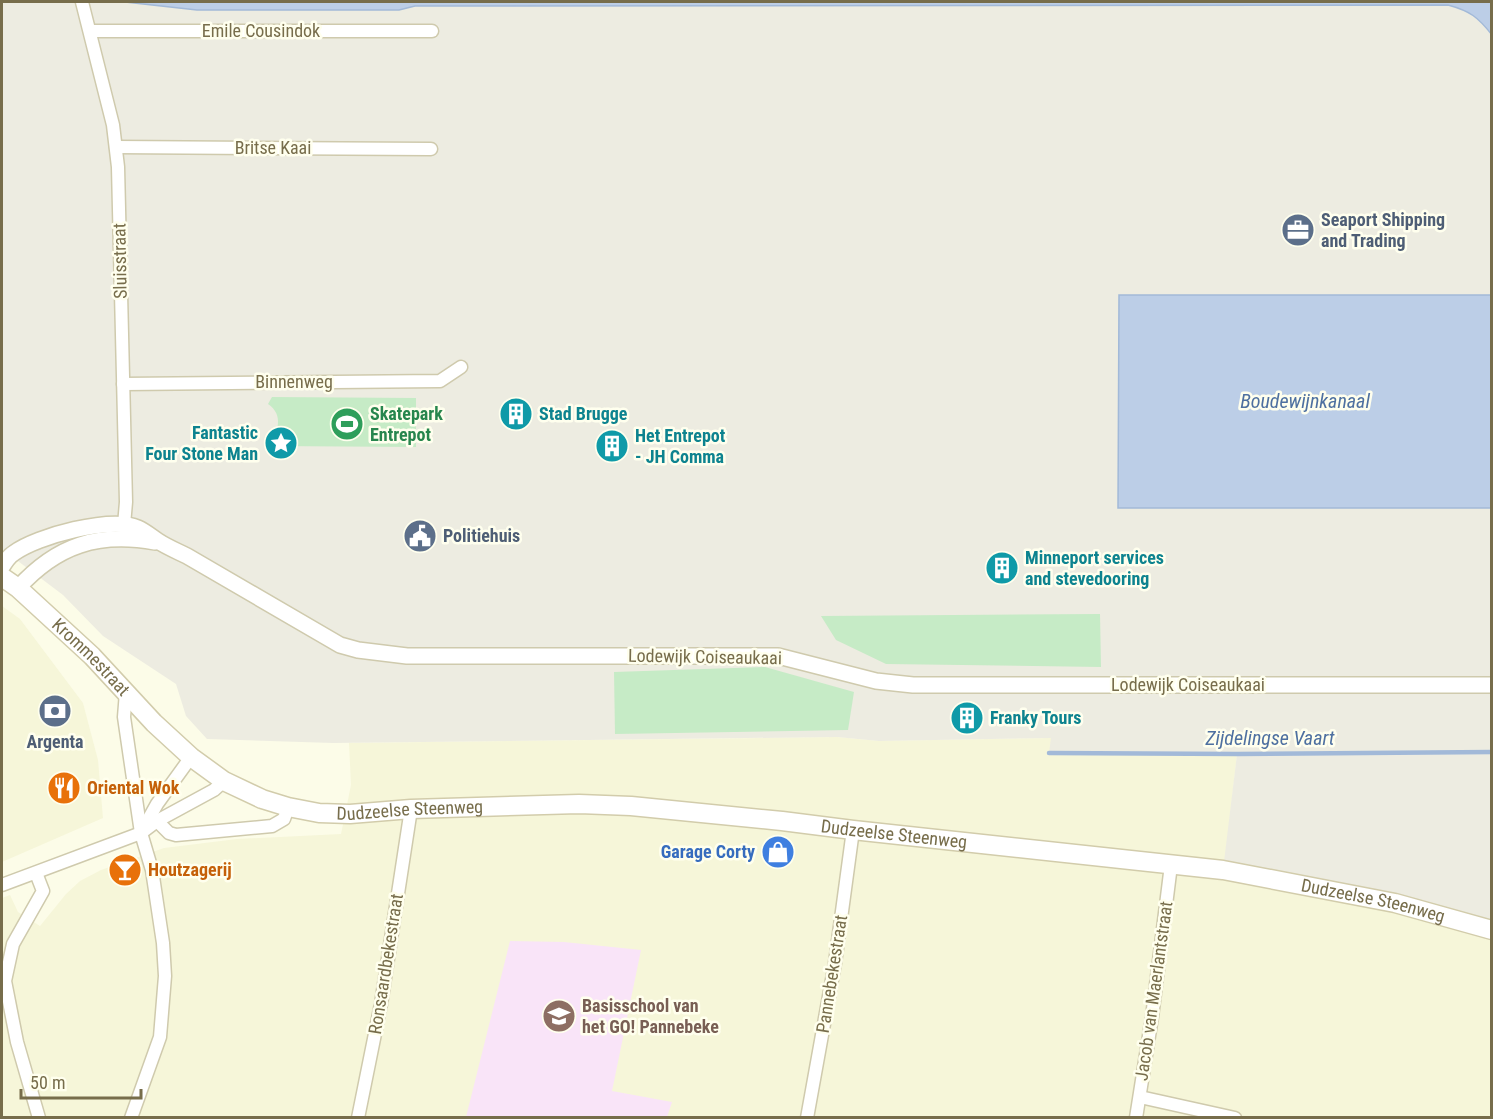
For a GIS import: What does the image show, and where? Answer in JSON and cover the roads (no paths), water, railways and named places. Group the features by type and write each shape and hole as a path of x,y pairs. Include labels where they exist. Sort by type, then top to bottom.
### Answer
{"main road":[{"name":"Krommestraat","path":"2,577 18,588 92,656 126,692"},
{"name":"Dudzeelse Steenweg","path":"126,692 190,757 224,781 262,799 319,813 350,814 411,809 579,804 631,806 782,821 1223,870 1395,903 1491,930"}],"street":[{"name":"Sluisstraat","path":"82,2 91,31 116,147 126,502 123,531"},
{"name":"Emile Cousindok","path":"91,31 432,31"},
{"name":"Britse Kaai","path":"116,147 430,149"},
{"name":"Binnenweg","path":"123,384 440,381 461,367"},
{"name":"Lodewijk Coiseaukaai","path":"2,567 13,553 86,526 106,524 123,531"},
{"name":"Lodewijk Coiseaukaai","path":"18,588 45,562 58,554 123,531 139,528 160,543 187,555 340,645 382,654 407,656 778,656 876,681 913,685 1491,685"},
{"name":"Krommestraat","path":"126,692 124,717 141,833 152,870 163,943 165,976 160,1037 131,1118"},
{"path":"141,833 157,804 190,757"},
{"path":"2,885 141,833 157,821 214,790 224,781"},
{"path":"157,821 169,833 176,835 272,826 284,819 288,807"},
{"name":"Ronsaardbekestraat","path":"358,1118 381,1004 411,809"},
{"name":"Pannebekestraat","path":"807,1118 835,963 853,830"},
{"name":"Jacob van Maerlantstraat","path":"1136,1118 1172,864"},
{"path":"36,873 43,891 12,944 5,981 17,1042 39,1118"},
{"path":"1140,1097 1235,1118"}],"water":[{"path":"125,2 1491,2 1492,35 1473,15 1448,5 415,6 399,10 197,10"},
{"name":"Boudewijnkanaal","path":"1119,295 1491,295 1491,508 1118,508"}],"waterway":[{"name":"Zijdelingse Vaart","path":"1049,753 1492,752"}],"place":[{"name":"Seaport Shipping and Trading","path":"1298,230"},
{"name":"Stad Brugge","path":"516,414"},
{"name":"Skatepark Entrepot","path":"347,424"},
{"name":"Fantastic Four Stone Man","path":"281,443"},
{"name":"Het Entrepot - JH Comma","path":"612,446"},
{"name":"Politiehuis","path":"420,536"},
{"name":"Minneport services and stevedooring","path":"1002,568"},
{"name":"Argenta","path":"55,711"},
{"name":"Franky Tours","path":"967,718"},
{"name":"Oriental Wok","path":"64,788"},
{"name":"Garage Corty","path":"778,852"},
{"name":"Houtzagerij","path":"125,870"},
{"name":"Basisschool van het GO! Pannebeke","path":"559,1016"}]}
